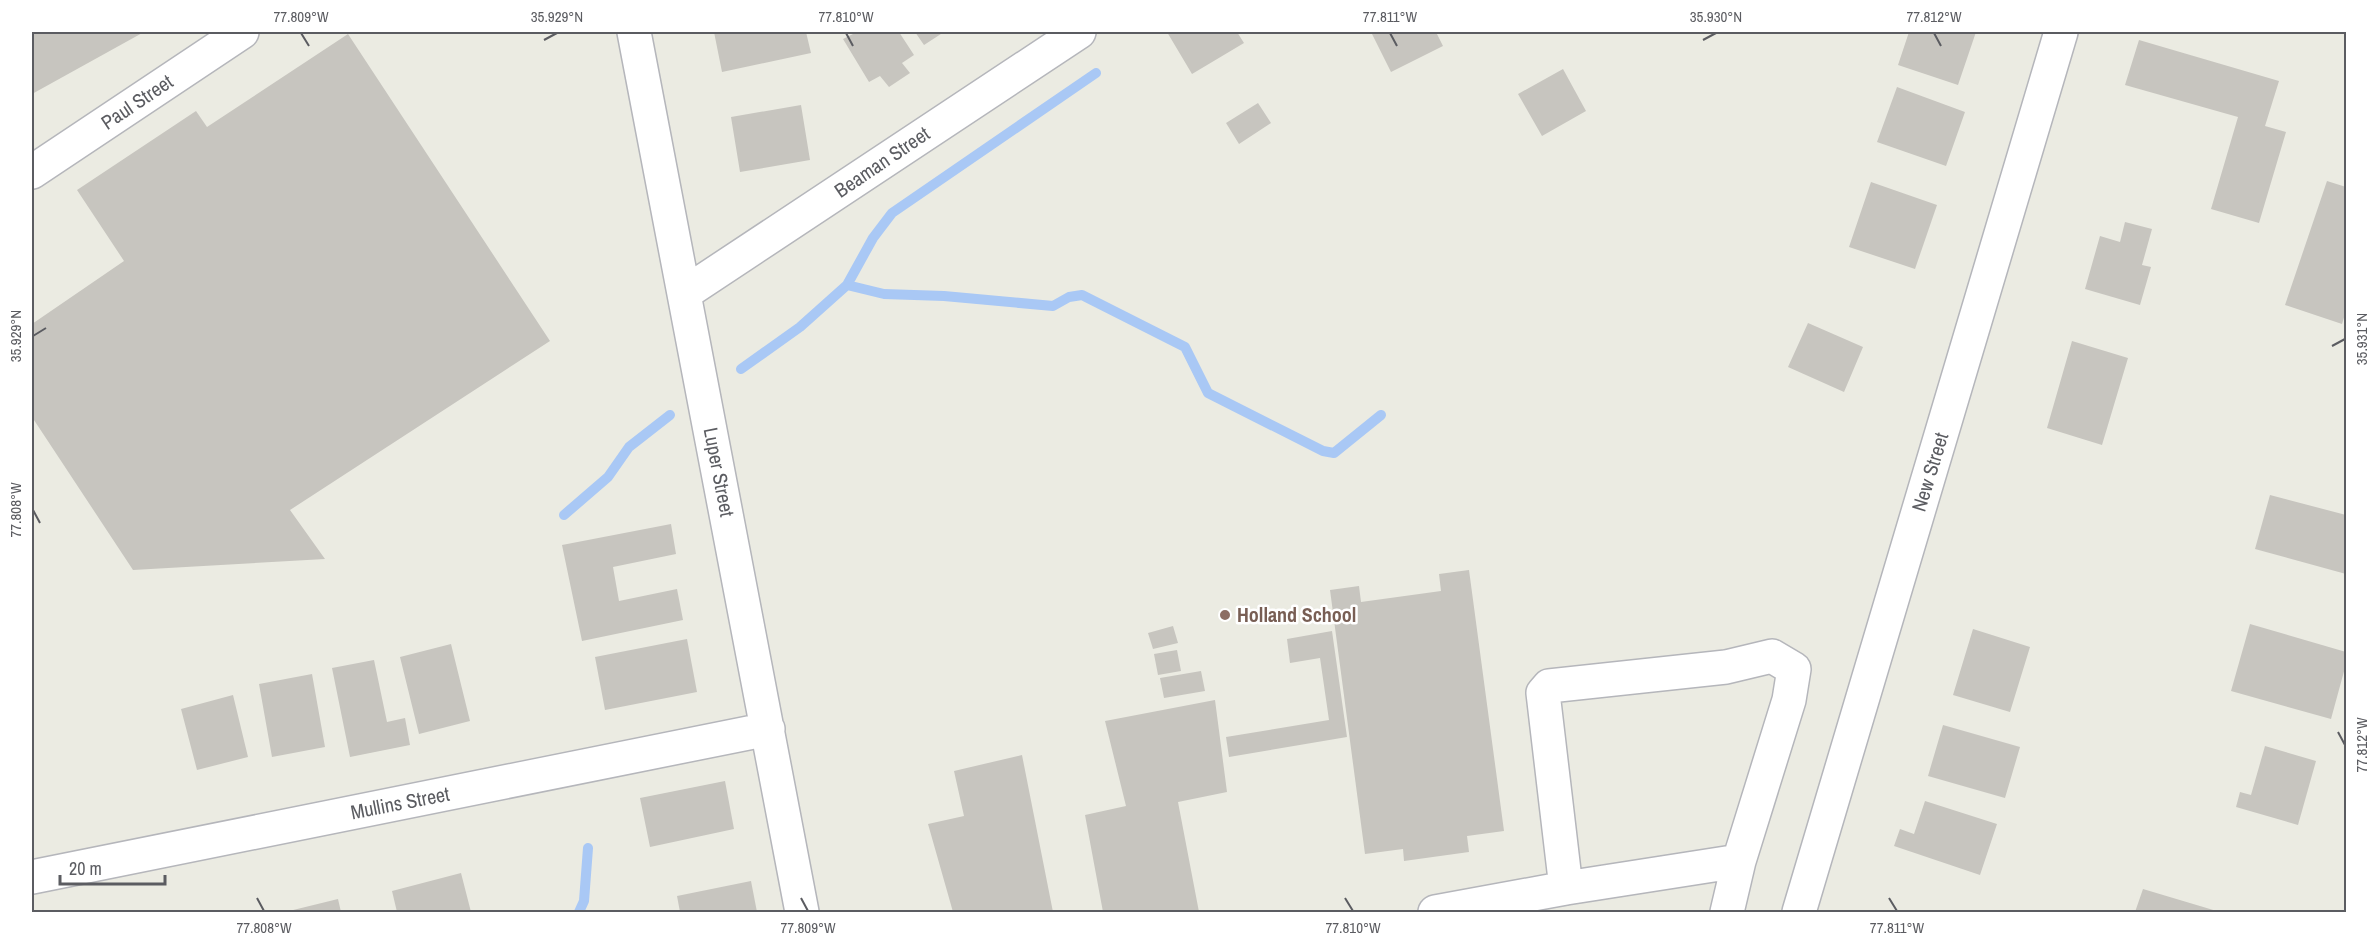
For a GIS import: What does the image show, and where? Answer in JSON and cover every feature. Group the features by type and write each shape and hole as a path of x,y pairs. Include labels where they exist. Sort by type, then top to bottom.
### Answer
{"street":[{"name":"Paul Street","path":"32,172 242,32"},
{"name":"Luper Street","path":"634,32 802,912"},
{"name":"Beaman Street","path":"685,293 1079,32"},
{"name":"New Street","path":"1799,912 2061,32"},
{"path":"1566,888 1542,693 1549,686 1725,666 1772,656 1794,669 1789,700 1739,861 1727,912"},
{"name":"Mullins Street","path":"32,877 768,729"},
{"path":"1436,912 1566,888 1739,861"}],"building":[{"path":"32,32 144,32 32,94"},
{"path":"714,32 806,32 811,53 722,72"},
{"path":"857,32 899,32 914,55 902,63 910,73 889,87 880,76 869,82 843,39"},
{"path":"915,32 944,32 924,45"},
{"path":"1167,32 1237,32 1244,43 1192,74"},
{"path":"1371,32 1436,32 1443,46 1391,72"},
{"path":"1909,32 1976,32 1958,85 1898,65"},
{"path":"348,34 550,341 290,510 325,559 133,570 32,417 32,324 124,261 77,190 196,111 207,127"},
{"path":"2139,40 2279,81 2265,126 2286,132 2259,223 2211,209 2238,117 2125,85"},
{"path":"1563,69 1586,111 1542,136 1518,94"},
{"path":"1897,87 1965,112 1946,166 1877,142"},
{"path":"1258,103 1271,123 1239,144 1226,123"},
{"path":"801,105 810,160 740,172 731,117"},
{"path":"2327,181 2346,187 2346,311 2342,324 2285,305"},
{"path":"1871,182 1937,205 1915,269 1849,247"},
{"path":"2125,222 2152,229 2142,265 2151,267 2140,305 2085,289 2100,236 2120,242"},
{"path":"1808,323 1863,347 1844,392 1788,367"},
{"path":"2072,341 2128,358 2102,445 2047,428"},
{"path":"2270,495 2346,515 2346,574 2255,549"},
{"path":"671,524 676,554 613,567 619,601 677,589 683,620 582,641 562,545"},
{"path":"1469,570 1504,831 1467,836 1469,852 1404,861 1403,849 1365,854 1330,590 1359,586 1361,602 1441,591 1439,574"},
{"path":"2250,624 2346,652 2346,664 2331,719 2231,691"},
{"path":"1173,626 1178,643 1153,649 1148,633"},
{"path":"1973,629 2030,647 2010,712 1953,695"},
{"path":"1332,631 1347,737 1229,757 1226,737 1329,720 1320,658 1290,663 1287,639"},
{"path":"687,639 697,692 605,710 595,657"},
{"path":"451,644 470,721 419,734 400,657"},
{"path":"1177,650 1181,671 1158,675 1154,654"},
{"path":"374,660 387,722 405,718 410,745 350,757 332,668"},
{"path":"1201,671 1205,691 1164,698 1160,678"},
{"path":"312,674 325,747 272,757 259,684"},
{"path":"233,695 248,757 197,770 181,709"},
{"path":"1215,700 1227,792 1178,802 1199,912 1103,912 1085,815 1126,806 1105,721"},
{"path":"1943,725 2020,747 2005,798 1928,776"},
{"path":"2265,746 2316,761 2298,825 2236,807 2240,792 2251,795"},
{"path":"1022,755 1053,912 953,912 928,824 964,816 954,771"},
{"path":"725,781 734,829 650,847 640,798"},
{"path":"1925,801 1997,824 1980,875 1894,846 1900,829 1914,834"},
{"path":"461,873 471,912 397,912 392,891"},
{"path":"751,881 757,912 680,912 677,896"},
{"path":"2143,889 2220,912 2135,912"},
{"path":"338,899 341,912 285,912"}],"waterway":[{"path":"741,369 800,327 847,285 873,238 892,213 1096,73"},
{"path":"847,285 884,294 944,296 1053,306 1069,297 1082,295 1185,347 1208,393 1323,451 1334,453 1381,415"},
{"path":"564,515 608,477 629,447 670,415"},
{"path":"579,912 584,901 588,848"}],"place":[{"name":"Holland School","path":"1225,615"}]}
